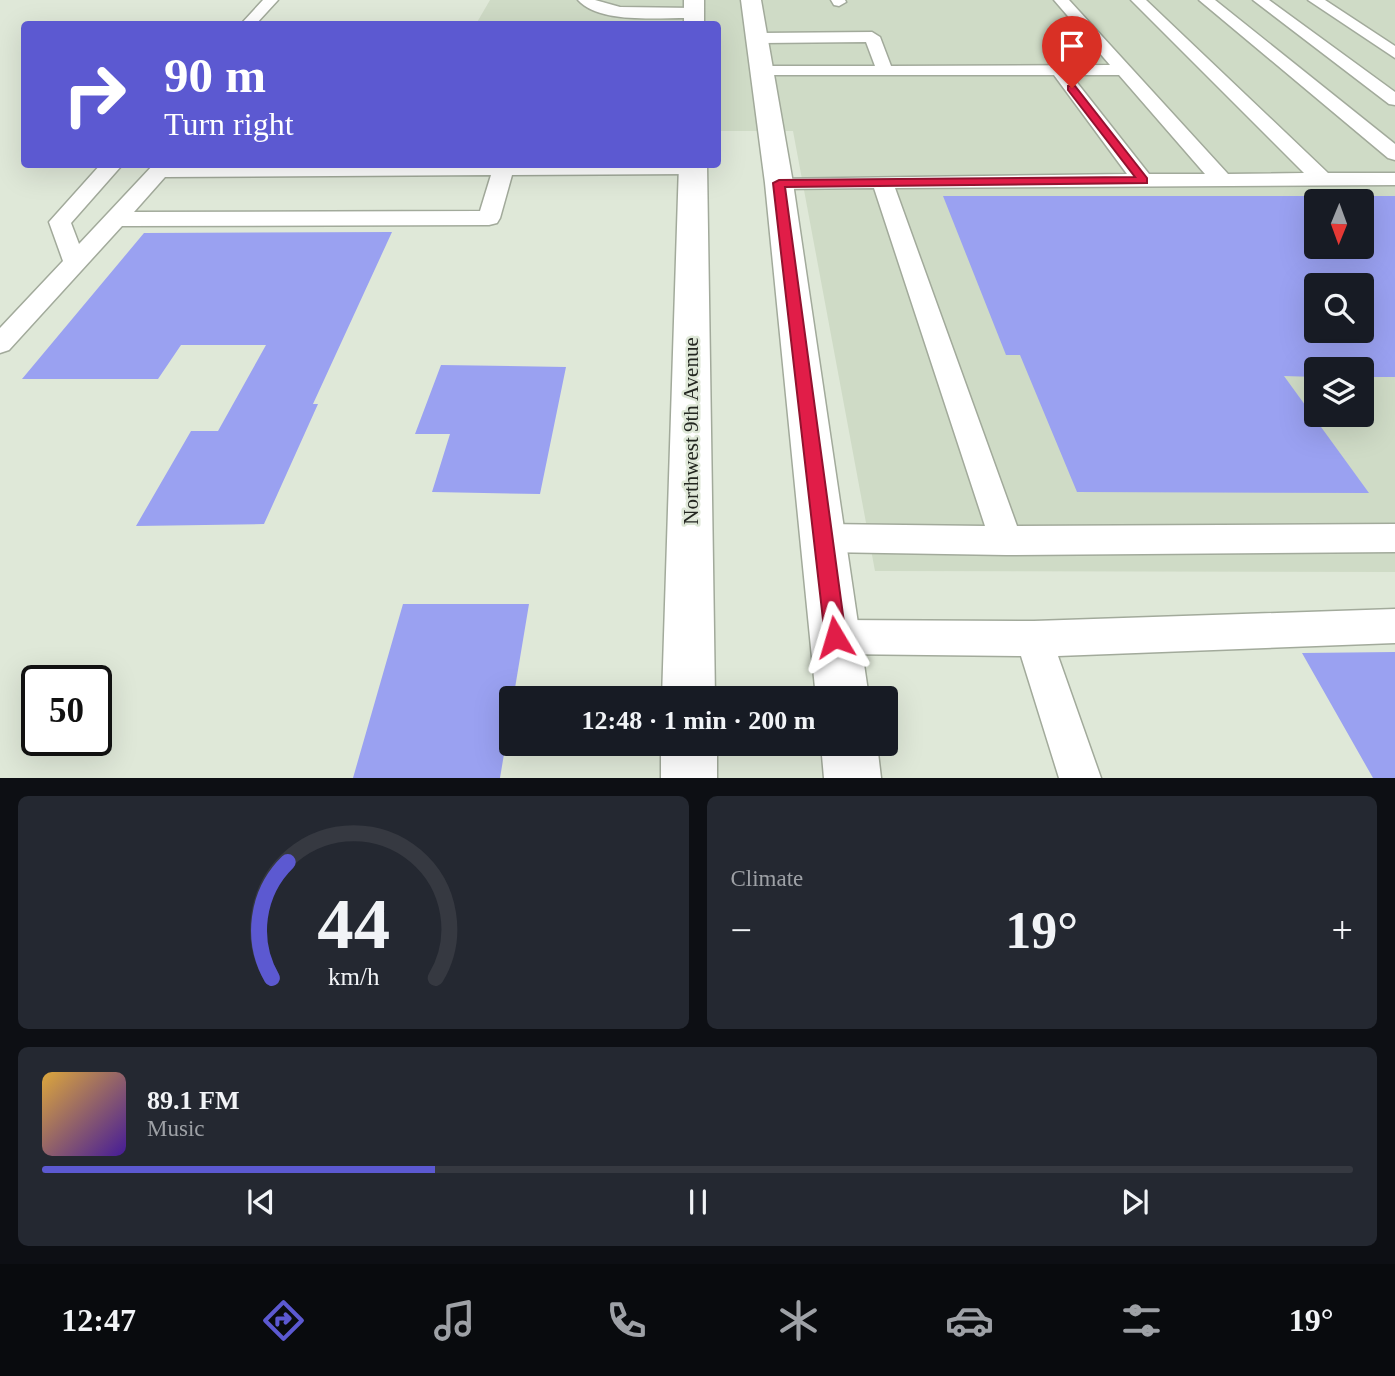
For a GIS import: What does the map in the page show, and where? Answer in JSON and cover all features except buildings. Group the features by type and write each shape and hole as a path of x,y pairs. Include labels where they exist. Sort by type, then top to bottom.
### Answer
{"main road":[{"path":"751,0 779,183 841,686"},
{"name":"Northwest 9th Avenue","path":"690,686 693,168"},
{"path":"689,756 689,778"},
{"path":"850,756 853,778"}],"lane":[{"path":"251,21 271,0"},
{"path":"585,0 592,7 613,10 694,12"},
{"path":"1061,0 1222,180"},
{"path":"1138,0 1322,179"},
{"path":"1206,0 1395,154"},
{"path":"1260,0 1395,100"},
{"path":"1315,0 1395,54"},
{"path":"757,38 848,32 872,37 885,71"},
{"path":"1269,53 1332,53"},
{"path":"762,70 1124,70"},
{"path":"1059,71 1143,181"},
{"path":"75,263 60,222 109,168"},
{"path":"0,344 163,168 598,168"},
{"path":"116,219 489,218 503,170"},
{"path":"779,183 1395,179"},
{"path":"882,182 1006,541"},
{"path":"823,538 1006,541 1395,538"},
{"path":"835,637 1034,639 1395,626"},
{"path":"1034,639 1080,778"}],"shaded area":[{"path":"490,0 1395,0 1395,572 875,571 793,131 721,131 721,21 478,21"}],"route":[{"path":"835,637 779,183 1143,181 1072,88"}]}
